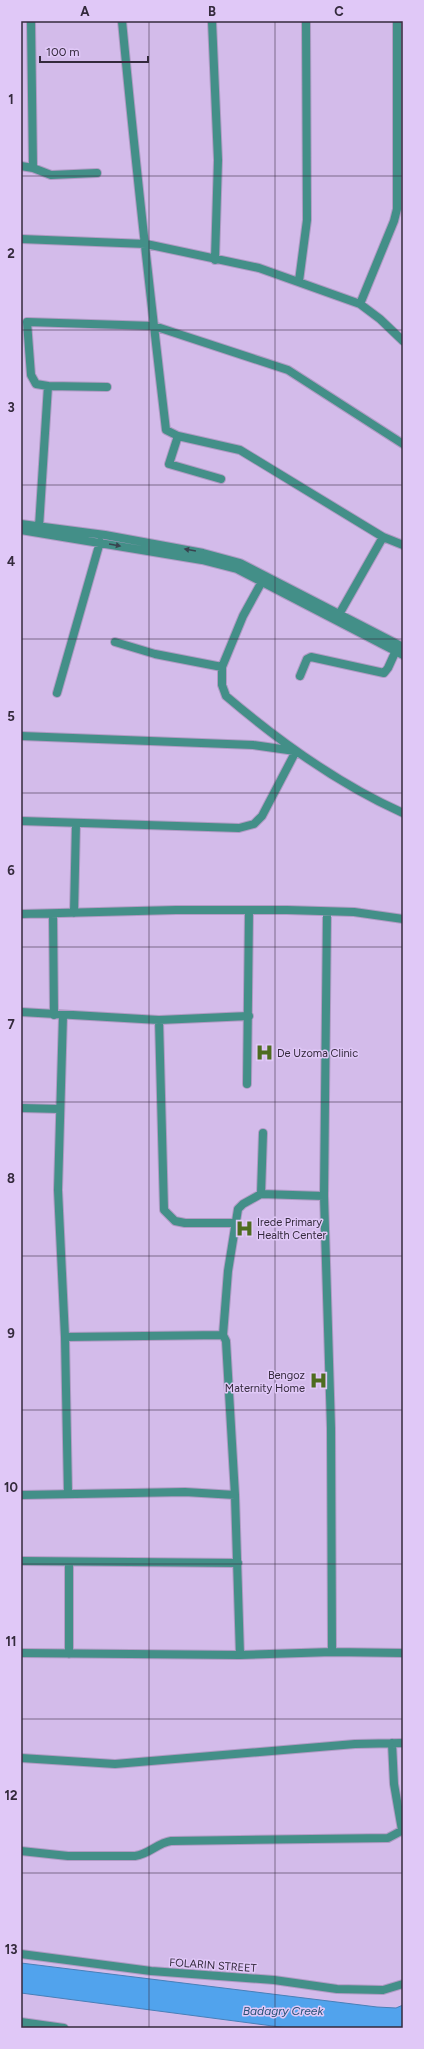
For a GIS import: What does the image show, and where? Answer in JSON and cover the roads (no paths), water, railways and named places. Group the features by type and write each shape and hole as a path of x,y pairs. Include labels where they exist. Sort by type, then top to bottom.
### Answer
{"street":[{"path":"31,21 33,168"},
{"path":"122,21 136,175 146,244 166,430 178,436 240,450 383,536 403,544"},
{"path":"212,21 218,160 215,260"},
{"path":"299,281 306,220 306,21"},
{"path":"360,304 392,227 397,208 397,21"},
{"path":"21,166 33,168 51,175 97,173"},
{"path":"21,239 146,244 201,255 215,260 259,268 360,304 380,319 403,341"},
{"path":"107,387 48,386 36,384 31,375 24,322 154,326 288,370 403,444"},
{"path":"39,527 48,386"},
{"path":"178,436 169,464 221,478"},
{"path":"21,524 105,535 203,553 240,563 264,578 400,649 384,672 312,657 307,659 300,676"},
{"path":"21,530 202,560 264,578"},
{"path":"338,616 383,536"},
{"path":"57,693 100,542"},
{"path":"264,578 243,616 222,667 222,685 226,696 296,751 359,792 403,813"},
{"path":"115,642 155,654 222,667"},
{"path":"21,736 253,745 296,751"},
{"path":"21,821 239,828 254,824 262,816 296,751"},
{"path":"74,913 76,823"},
{"path":"247,1084 249,1016 249,910"},
{"path":"21,914 249,910 354,912 403,919"},
{"path":"327,912 324,1196 331,1428 332,1652"},
{"path":"53,914 54,1015"},
{"path":"21,1012 63,1016 159,1020 249,1016"},
{"path":"63,1016 58,1190 65,1337 68,1494"},
{"path":"159,1020 164,1210 174,1221 185,1223 235,1223"},
{"path":"21,1108 60,1109"},
{"path":"261,1194 263,1133"},
{"path":"240,1655 235,1495 226,1341 223,1335 228,1271 235,1223 238,1209 243,1204 261,1194 324,1196"},
{"path":"65,1337 223,1335"},
{"path":"21,1495 185,1492 235,1495"},
{"path":"21,1561 238,1563"},
{"path":"69,1562 69,1654"},
{"path":"21,1653 240,1655 332,1652 403,1653"},
{"path":"21,1851 68,1856 135,1856 145,1855 162,1842 171,1841 388,1838 402,1830 394,1784 392,1743"},
{"path":"21,1758 115,1764 355,1744 403,1743"},
{"name":"FOLARIN STREET","path":"21,1954 151,1972 274,1980 337,1989 383,1990 403,1984"},
{"path":"21,2022 64,2028"}],"water":[{"name":"Badagry Creek","path":"21,1963 377,2007 396,2008 403,2005 403,2028 288,2028 21,1993"}],"place":[{"name":"De Uzoma Clinic","path":"264,1053"},
{"name":"Irede Primary Health Center","path":"244,1228"},
{"name":"Bengoz Maternity Home","path":"318,1381"}]}
